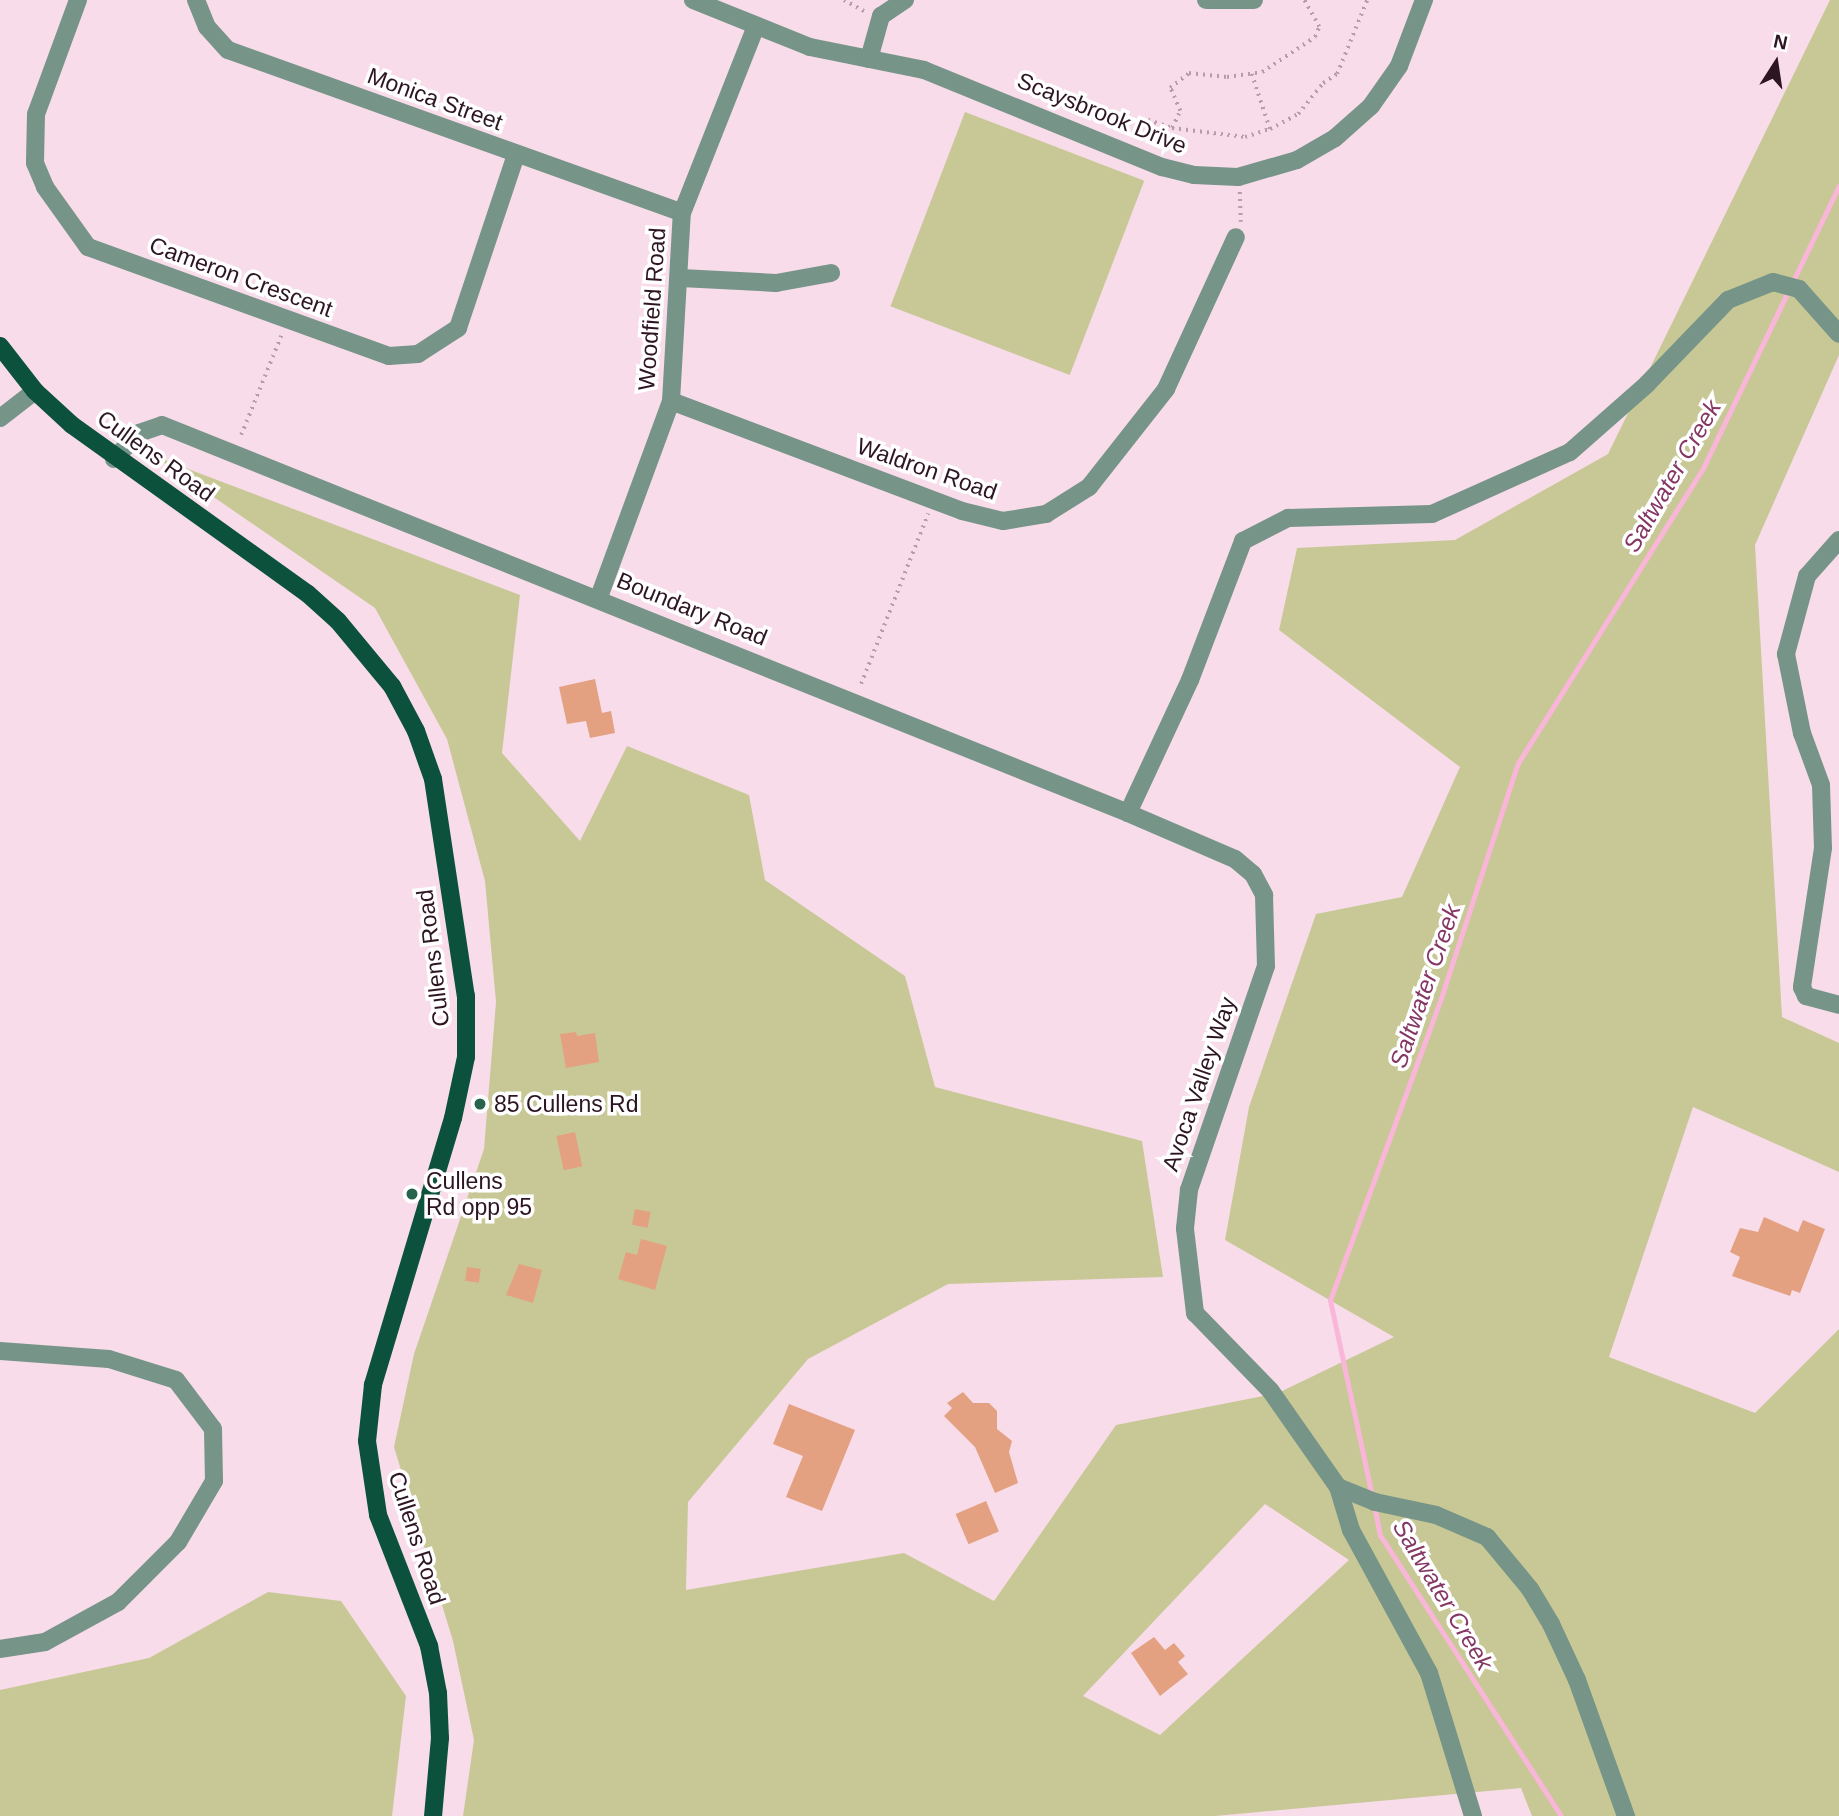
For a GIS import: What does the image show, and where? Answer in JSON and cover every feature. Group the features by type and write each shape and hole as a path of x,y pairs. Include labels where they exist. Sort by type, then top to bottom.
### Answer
{"main road":[{"name":"Cullens Road","path":"0,346 35,390 114,459 275,570 338,621 392,686 416,731 433,779 466,996 466,1057 453,1118 373,1385 367,1441 378,1515 429,1646 438,1693 440,1738 433,1816"}],"street":[{"name":"Cameron Crescent","path":"78,0 36,114 35,163 45,187 88,247 389,356 418,354 458,328 516,155"},
{"name":"Monica Street","path":"196,0 207,27 228,50 682,213"},
{"name":"Scaysbrook Drive","path":"693,0 837,56 869,59 924,70 1162,167 1194,175 1238,177 1297,160 1335,138 1371,106 1399,66 1424,0"},
{"path":"869,59 881,16 905,0"},
{"path":"1206,0 1254,0"},
{"name":"Woodfield Road","path":"598,597 671,401 681,278 682,213 756,26"},
{"name":"Waldron Road","path":"671,401 933,500 1003,521 1046,514 1089,488 1166,389 1236,237"},
{"path":"681,278 776,283 831,273"},
{"path":"1128,813 1190,680 1243,541 1288,518 1432,514 1570,452 1647,384 1728,300 1773,282 1799,289 1839,334"},
{"path":"0,418 35,390"},
{"name":"Boundary Road","path":"114,459 138,432 162,425 598,597 1128,813 1235,859 1253,874"},
{"path":"1839,540 1807,576 1786,654 1802,733 1821,785 1823,848 1802,987 1806,996 1839,1005"},
{"name":"Avoca Valley Way","path":"1253,874 1264,895 1266,966 1189,1190 1185,1229 1195,1313 1270,1390 1338,1487"},
{"path":"0,1351 109,1359 176,1380 213,1429 214,1481 178,1542 118,1602 45,1642 0,1649"},
{"path":"1338,1487 1351,1530 1429,1672 1473,1816"},
{"path":"1338,1487 1376,1502 1436,1515 1488,1536 1530,1589 1552,1624 1577,1680 1626,1816"}],"path":[{"path":"844,0 857,10 881,16"},
{"path":"1172,128 1180,111 1170,88 1180,78 1198,71 1227,77 1252,74 1269,68 1319,32 1304,0"},
{"path":"1147,120 1172,128 1245,137 1270,129 1298,114 1323,83 1337,74 1367,0"},
{"path":"1252,74 1270,129"},
{"path":"1236,237 1242,219 1238,177"},
{"path":"241,435 281,336"},
{"path":"861,684 933,500"}],"green space":[{"path":"1830,0 1839,0 1839,355 1755,545 1782,1017 1839,1043 1839,1172 1693,1107 1609,1357 1755,1413 1839,1329 1839,1816 1532,1816 1521,1788 1215,1816 463,1816 474,1740 453,1641 394,1447 414,1354 484,1149 496,1002 485,881 447,739 375,608 154,456 520,595 502,753 580,841 627,746 749,795 765,880 905,976 935,1087 1142,1141 1163,1277 948,1284 808,1359 688,1502 686,1590 904,1553 994,1601 1116,1425 1278,1393 1394,1337 1225,1240 1249,1107 1316,914 1402,897 1460,767 1279,630 1297,548 1455,540 1608,454","holes":["1265,1504 1349,1560 1160,1735 1083,1696"]},
{"path":"965,112 1144,181 1070,375 890,306"},
{"path":"268,1592 341,1601 406,1696 392,1816 0,1816 0,1690 149,1658"}],"building":[{"path":"595,679 602,713 611,711 615,733 590,738 586,721 567,724 559,687"},
{"path":"576,1032 577,1036 595,1033 599,1062 566,1068 560,1034"},
{"path":"575,1132 582,1166 564,1170 556,1136"},
{"path":"635,1209 651,1212 648,1228 632,1225"},
{"path":"1764,1217 1798,1232 1803,1220 1825,1229 1800,1293 1792,1290 1790,1296 1732,1276 1740,1257 1730,1252 1740,1228 1758,1232"},
{"path":"641,1239 667,1246 655,1290 618,1279 626,1252 637,1255"},
{"path":"519,1264 542,1270 533,1303 506,1295"},
{"path":"467,1267 481,1269 479,1283 465,1281"},
{"path":"963,1392 973,1403 989,1403 997,1411 997,1429 1012,1441 1009,1452 1018,1483 995,1493 975,1447 944,1416 952,1408 947,1403"},
{"path":"789,1404 855,1430 822,1511 786,1497 803,1456 773,1444"},
{"path":"986,1501 999,1531 969,1544 956,1514"},
{"path":"1154,1637 1165,1650 1174,1643 1185,1656 1178,1662 1188,1674 1160,1696 1131,1653"}],"waterway":[{"name":"Saltwater Creek","path":"1372,1496 1330,1300 1441,998 1518,763 1704,466 1839,186"},
{"name":"Saltwater Creek","path":"1374,1505 1380,1535 1561,1816"}],"place":[{"name":"85 Cullens Rd","path":"480,1104"},
{"name":"Cullens Rd opp 95","path":"412,1194"}]}
